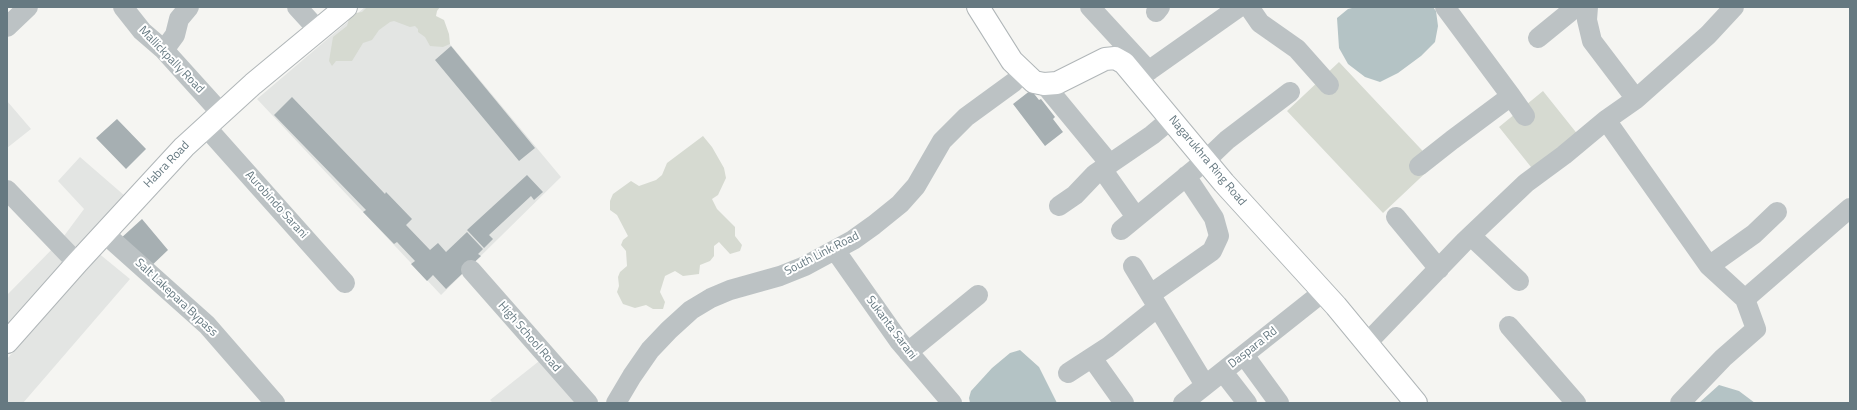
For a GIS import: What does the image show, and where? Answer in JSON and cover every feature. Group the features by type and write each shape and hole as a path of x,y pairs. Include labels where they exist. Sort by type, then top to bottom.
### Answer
{"main road":[{"name":"Habra Road","path":"7,342 76,263 179,152 253,84 346,7"},
{"path":"978,7 1026,77"},
{"name":"Nagarukhra Ring Road","path":"1026,77 1057,83 1105,59 1115,58 1143,75 1170,119 1205,161 1323,292 1416,403"}],"street":[{"path":"7,27 28,7"},
{"name":"Mallickpally Road","path":"123,7 142,31 164,50 214,120"},
{"path":"164,50 175,35 179,19 189,7"},
{"path":"297,7 318,30"},
{"path":"1090,7 1143,75 1238,7"},
{"path":"1249,7 1260,23 1297,49 1329,85"},
{"path":"1445,7 1525,116"},
{"path":"1538,38 1576,7"},
{"path":"1588,7 1587,20 1592,41 1636,98"},
{"path":"1366,343 1471,236 1526,183 1636,98 1708,34 1734,7"},
{"path":"1026,77 1106,166 1136,217"},
{"name":"South Link Road","path":"616,403 650,350 691,310 711,298 730,290 786,273 835,250 874,225 900,204 916,186 942,141 966,117 1026,77"},
{"path":"1121,230 1244,127 1290,92"},
{"path":"1419,166 1511,96"},
{"path":"1059,206 1075,195 1106,166 1152,135 1170,119"},
{"name":"Aurobindo Sarani","path":"214,120 345,283"},
{"path":"1606,120 1709,266 1745,299 1756,329 1723,358 1680,403"},
{"path":"1068,373 1092,358 1154,300 1212,251 1219,236 1214,218 1186,176"},
{"path":"10,200 76,263"},
{"path":"1745,299 1818,233 1850,208"},
{"path":"1709,266 1754,234 1777,212"},
{"path":"1396,217 1439,269"},
{"name":"Salt Lakepara Bypass","path":"104,233 207,325 276,403"},
{"path":"1471,236 1519,281"},
{"name":"Sukanta Sarani","path":"835,250 879,314 908,352 952,403"},
{"path":"1133,266 1206,385"},
{"name":"High School Road","path":"471,270 588,403"},
{"name":"Daspara Rd","path":"1183,403 1323,292"},
{"path":"908,352 978,295"},
{"path":"1509,326 1576,403"},
{"path":"1244,355 1279,403"},
{"path":"1092,358 1124,403"},
{"path":"1223,372 1247,403"}],"shaded area":[{"path":"365,7 419,7 561,177 441,295 257,99"},
{"path":"367,7 440,7 436,16 444,20 449,34 450,44 443,47 430,46 425,37 418,32 418,29 415,26 410,27 394,21 390,22 379,30 372,40 363,43 352,61 336,61 332,66 329,61 333,37 347,26 349,19 356,13 362,12"},
{"path":"1356,7 1433,7 1436,11 1438,26 1435,42 1421,56 1398,73 1380,82 1365,77 1348,64 1339,48 1337,18 1348,9"},
{"path":"1339,62 1435,164 1383,213 1287,111"},
{"path":"1543,91 1579,136 1535,172 1499,127"},
{"path":"7,101 31,129 7,148"},
{"path":"703,136 712,147 724,168 726,178 718,195 712,199 717,209 735,227 735,236 742,245 740,251 730,254 719,242 714,246 714,256 710,261 700,265 699,274 683,276 675,271 665,276 660,292 665,302 663,309 653,309 646,305 635,308 623,304 617,292 619,286 618,277 620,272 627,266 626,251 621,245 623,240 628,236 617,215 610,210 610,201 613,194 631,181 639,186 656,180 662,175 667,163"},
{"path":"80,157 125,196 7,327 7,295 61,240 84,209 58,181"},
{"path":"97,252 130,279 23,403 7,403 7,359"},
{"path":"1020,350 1039,367 1057,403 970,403 969,398 971,391 992,368 1010,353"},
{"path":"543,358 581,398 574,403 493,403 490,400"},
{"path":"1719,385 1739,391 1755,403 1699,403"}],"building":[{"path":"451,46 535,148 519,161 435,60"},
{"path":"1031,90 1039,100 1041,99 1055,117 1053,119 1063,132 1045,146 1013,104"},
{"path":"292,97 385,194 386,192 412,219 406,225 430,250 438,243 446,252 467,232 483,249 478,254 481,256 446,289 433,275 427,281 411,264 415,261 397,242 394,244 363,212 366,210 274,115"},
{"path":"117,119 146,149 126,169 96,138"},
{"path":"527,175 543,192 534,200 531,196 489,235 493,239 484,248 467,230"},
{"path":"142,219 168,250 147,270 120,239"}]}
